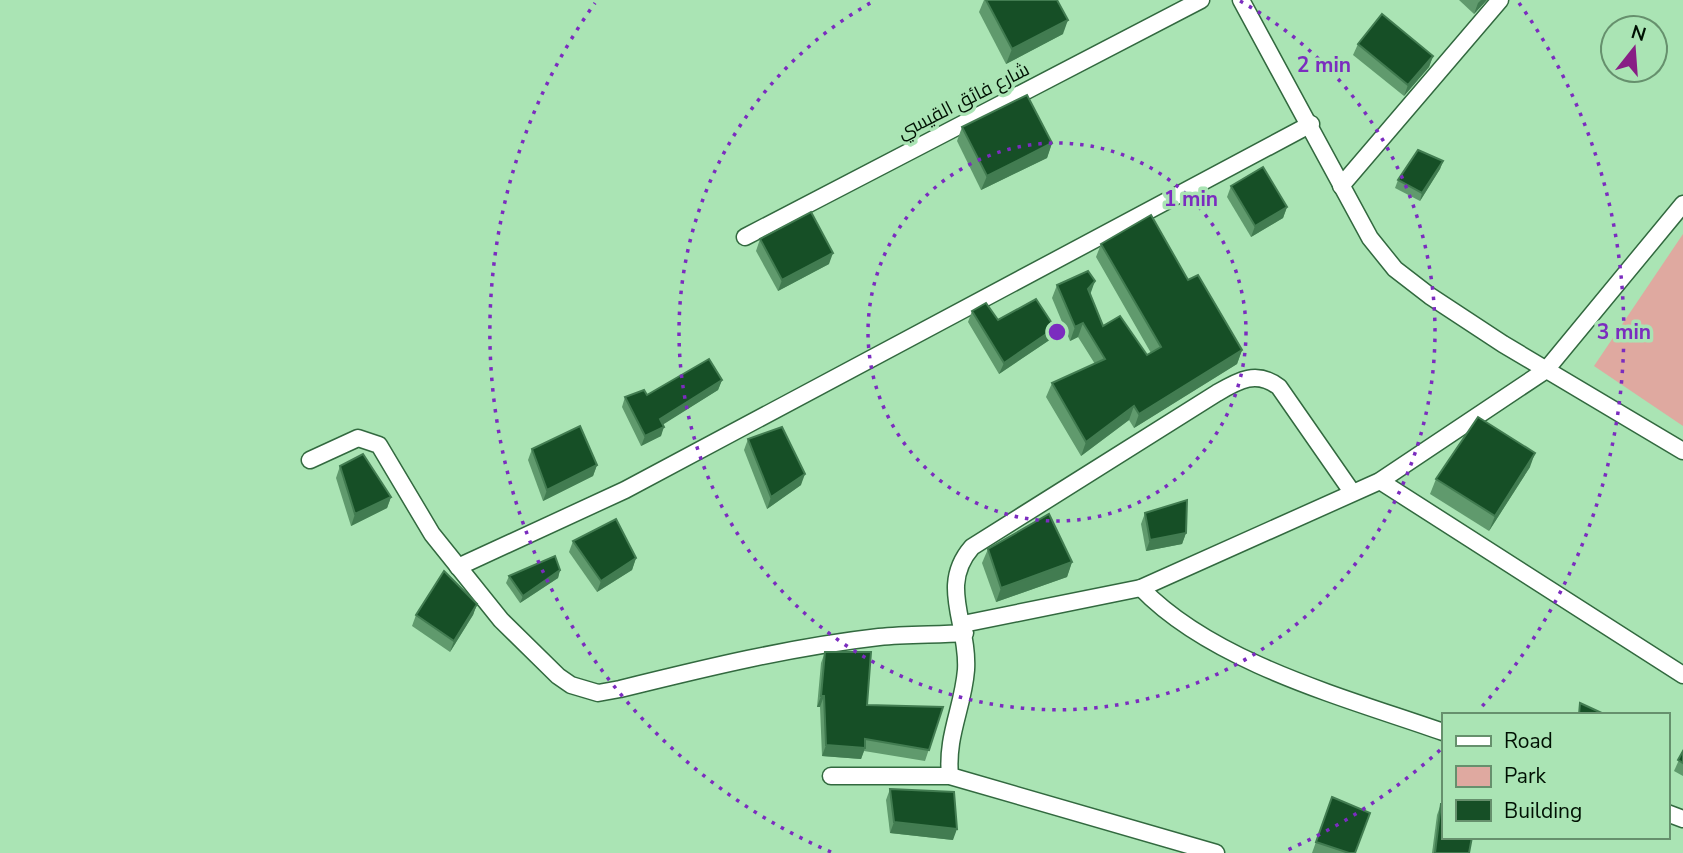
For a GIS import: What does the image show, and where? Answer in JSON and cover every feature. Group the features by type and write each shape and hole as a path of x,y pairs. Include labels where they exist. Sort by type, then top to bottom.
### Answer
{"street":[{"name":"شارع فائق القيسي","path":"746,237 1201,0"},
{"path":"1241,0 1311,124 1370,238 1395,270 1430,296 1546,370 1683,451"},
{"path":"1341,186 1500,0"},
{"path":"458,567 625,491 1311,124"},
{"path":"310,460 358,438 379,445 432,534 501,620 558,676 571,685 598,693 776,652 964,629 1141,588 1380,481 1546,370 1683,204"},
{"path":"950,776 949,745 964,684 964,629 955,596 956,572 972,547 1238,381 1259,377 1279,387 1352,492"},
{"path":"1380,481 1683,675"},
{"path":"1141,588 1185,626 1242,656 1330,692 1442,732"},
{"path":"831,776 950,776 1216,853"}],"green space":[{"path":"1683,234 1683,426 1594,366"}],"building":[{"path":"986,0 1057,0 1068,20 1012,49"},
{"path":"1382,14 1433,56 1408,85 1358,44"},
{"path":"1027,95 1052,143 987,176 962,127"},
{"path":"1418,150 1443,161 1422,193 1398,180"},
{"path":"1263,167 1287,207 1255,226 1231,186"},
{"path":"811,212 833,253 782,280 760,239"},
{"path":"1151,215 1188,280 1198,275 1242,350 1139,414 1134,406 1086,442 1052,383 1105,359 1083,323 1075,327 1057,285 1088,271 1095,281 1088,289 1103,326 1120,316 1147,355 1161,347 1101,244"},
{"path":"1036,299 1055,328 1004,363 972,311 986,303 998,320"},
{"path":"709,359 722,380 660,419 664,427 645,436 625,397 644,390 647,395"},
{"path":"1478,417 1535,453 1495,516 1436,479"},
{"path":"580,426 597,465 547,490 532,449"},
{"path":"782,427 805,474 771,497 748,439"},
{"path":"363,454 391,497 355,514 340,466"},
{"path":"1187,500 1186,533 1150,540 1145,513"},
{"path":"1049,514 1072,562 1001,588 988,549"},
{"path":"616,519 636,558 601,581 573,541"},
{"path":"555,556 560,570 523,596 509,576"},
{"path":"444,571 477,604 454,641 416,615"},
{"path":"825,652 871,652 867,705 943,707 929,750 865,739 865,748 826,745 824,696 821,696"},
{"path":"1580,703 1602,713 1579,713"},
{"path":"890,789 954,792 957,829 894,822"},
{"path":"1332,797 1370,813 1355,853 1316,842"},
{"path":"1442,804 1442,839 1472,839 1469,853 1435,853"}]}
